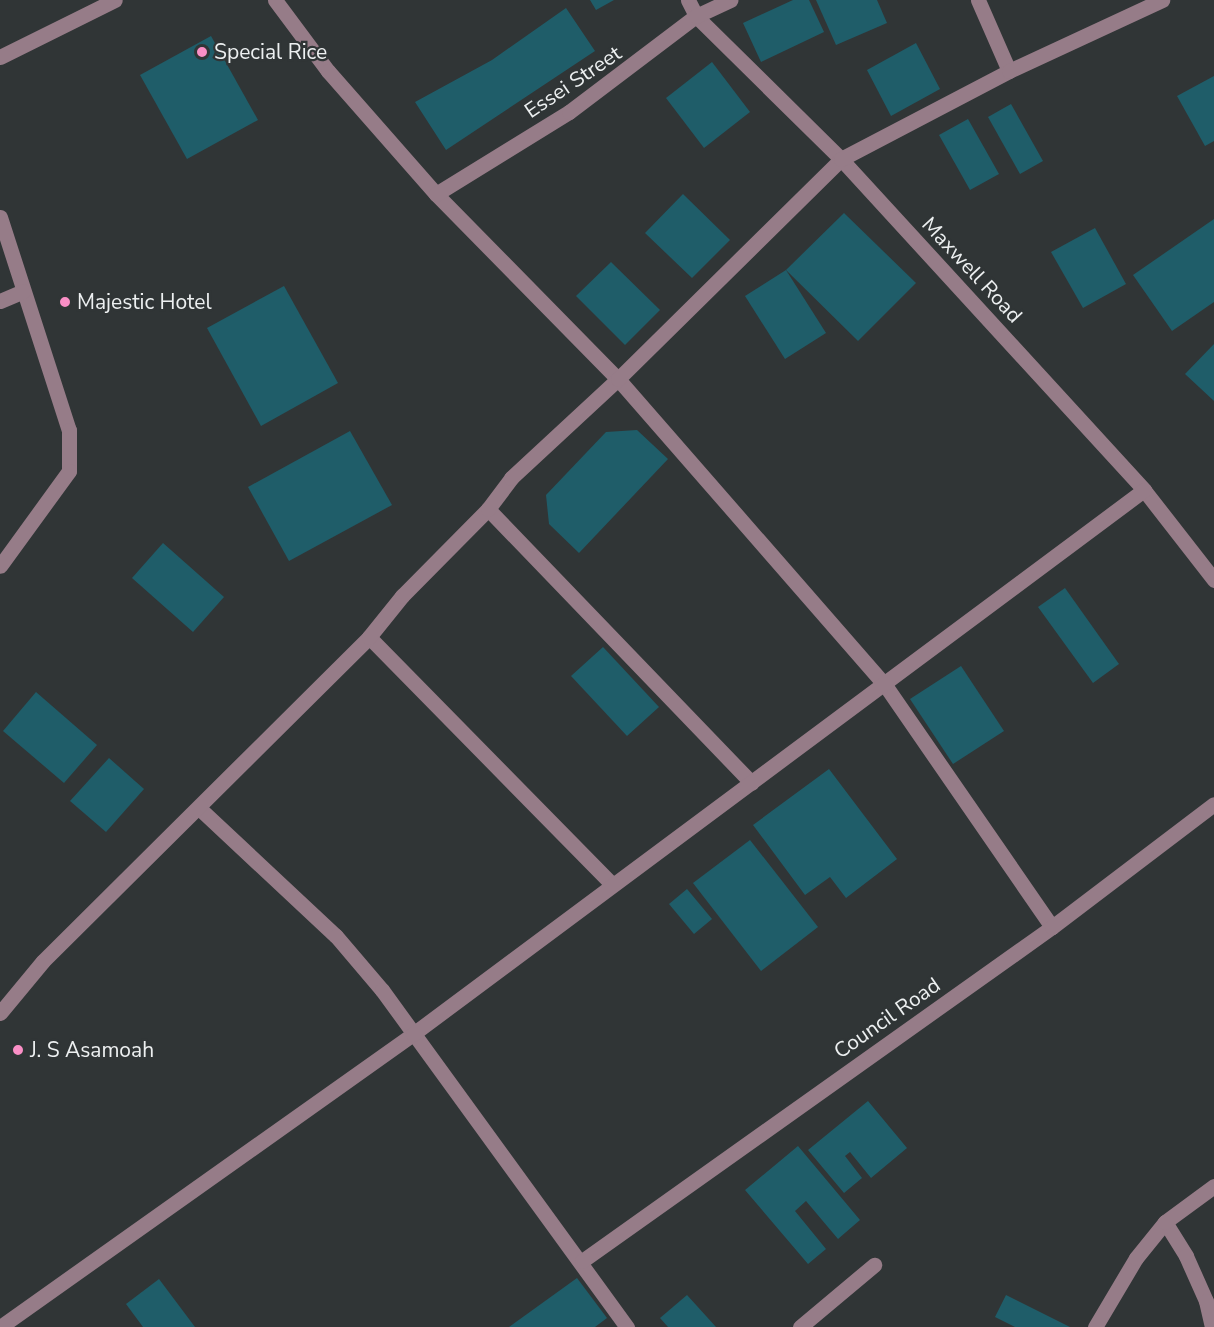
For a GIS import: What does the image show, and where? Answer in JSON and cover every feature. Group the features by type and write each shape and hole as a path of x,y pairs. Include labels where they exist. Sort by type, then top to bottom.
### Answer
{"street":[{"path":"0,57 115,0"},
{"path":"275,0 328,71 436,194 618,379 885,685 1052,927"},
{"name":"Maxwell Road","path":"688,0 696,16 841,159 1144,490 1214,580"},
{"name":"Essei Street","path":"436,194 569,112 696,16 730,0"},
{"path":"978,0 1009,71"},
{"path":"0,1013 44,961 369,637 402,596 488,509 511,478 618,379 841,159 1009,71 1162,0"},
{"path":"0,217 69,430 69,471 0,566"},
{"path":"0,301 23,291"},
{"path":"0,1327 413,1034 612,884 885,685 1144,490"},
{"path":"488,509 752,783"},
{"path":"369,637 612,884"},
{"name":"Council Road","path":"582,1261 1052,927 1214,804"},
{"path":"200,808 336,936 413,1034 582,1261 627,1327"},
{"path":"1095,1327 1136,1258 1165,1222 1214,1186"},
{"path":"1165,1222 1202,1292 1212,1327"},
{"path":"800,1327 874,1265"}],"building":[{"path":"590,0 614,0 596,10"},
{"path":"793,0 809,0 824,32 761,62 743,23"},
{"path":"816,0 877,0 887,23 836,45"},
{"path":"566,8 595,51 446,150 415,102 492,60"},
{"path":"211,36 258,120 187,159 140,75"},
{"path":"916,43 940,89 891,116 867,70"},
{"path":"712,62 750,112 704,148 666,98"},
{"path":"1214,76 1214,141 1205,146 1177,96"},
{"path":"1011,104 1043,161 1020,174 988,117"},
{"path":"968,119 999,174 970,190 939,135"},
{"path":"683,194 730,240 692,278 645,233"},
{"path":"844,213 916,283 858,341 786,270"},
{"path":"1214,219 1214,302 1172,331 1133,275"},
{"path":"1095,228 1126,284 1083,308 1051,252"},
{"path":"611,262 660,310 625,345 576,296"},
{"path":"786,270 826,333 785,359 745,296"},
{"path":"284,286 338,383 261,426 207,328"},
{"path":"1214,344 1214,401 1185,374"},
{"path":"637,430 668,459 579,553 549,524 546,495 606,432"},
{"path":"350,431 392,505 289,561 248,487"},
{"path":"163,543 224,597 193,632 132,578"},
{"path":"1065,588 1119,664 1093,683 1038,607"},
{"path":"603,647 659,707 627,736 571,676"},
{"path":"961,666 1004,731 953,764 910,699"},
{"path":"36,692 97,745 64,783 3,731"},
{"path":"109,758 144,789 106,832 70,801"},
{"path":"829,769 897,859 846,898 830,877 805,895 753,825"},
{"path":"750,840 818,927 761,971 693,883"},
{"path":"687,889 712,919 694,934 669,904"},
{"path":"868,1101 907,1148 871,1178 850,1152 845,1156 862,1178 844,1193 808,1150"},
{"path":"798,1146 860,1220 838,1239 806,1201 795,1211 826,1249 808,1264 745,1190"},
{"path":"577,1278 607,1318 595,1327 509,1327"},
{"path":"159,1279 195,1327 143,1327 126,1304"},
{"path":"687,1295 716,1327 668,1327 660,1318"},
{"path":"1006,1295 1070,1327 1015,1327 995,1317"}],"place":[{"name":"Special Rice","path":"202,52"},
{"name":"Majestic Hotel","path":"65,302"},
{"name":"J. S Asamoah","path":"18,1050"}]}
